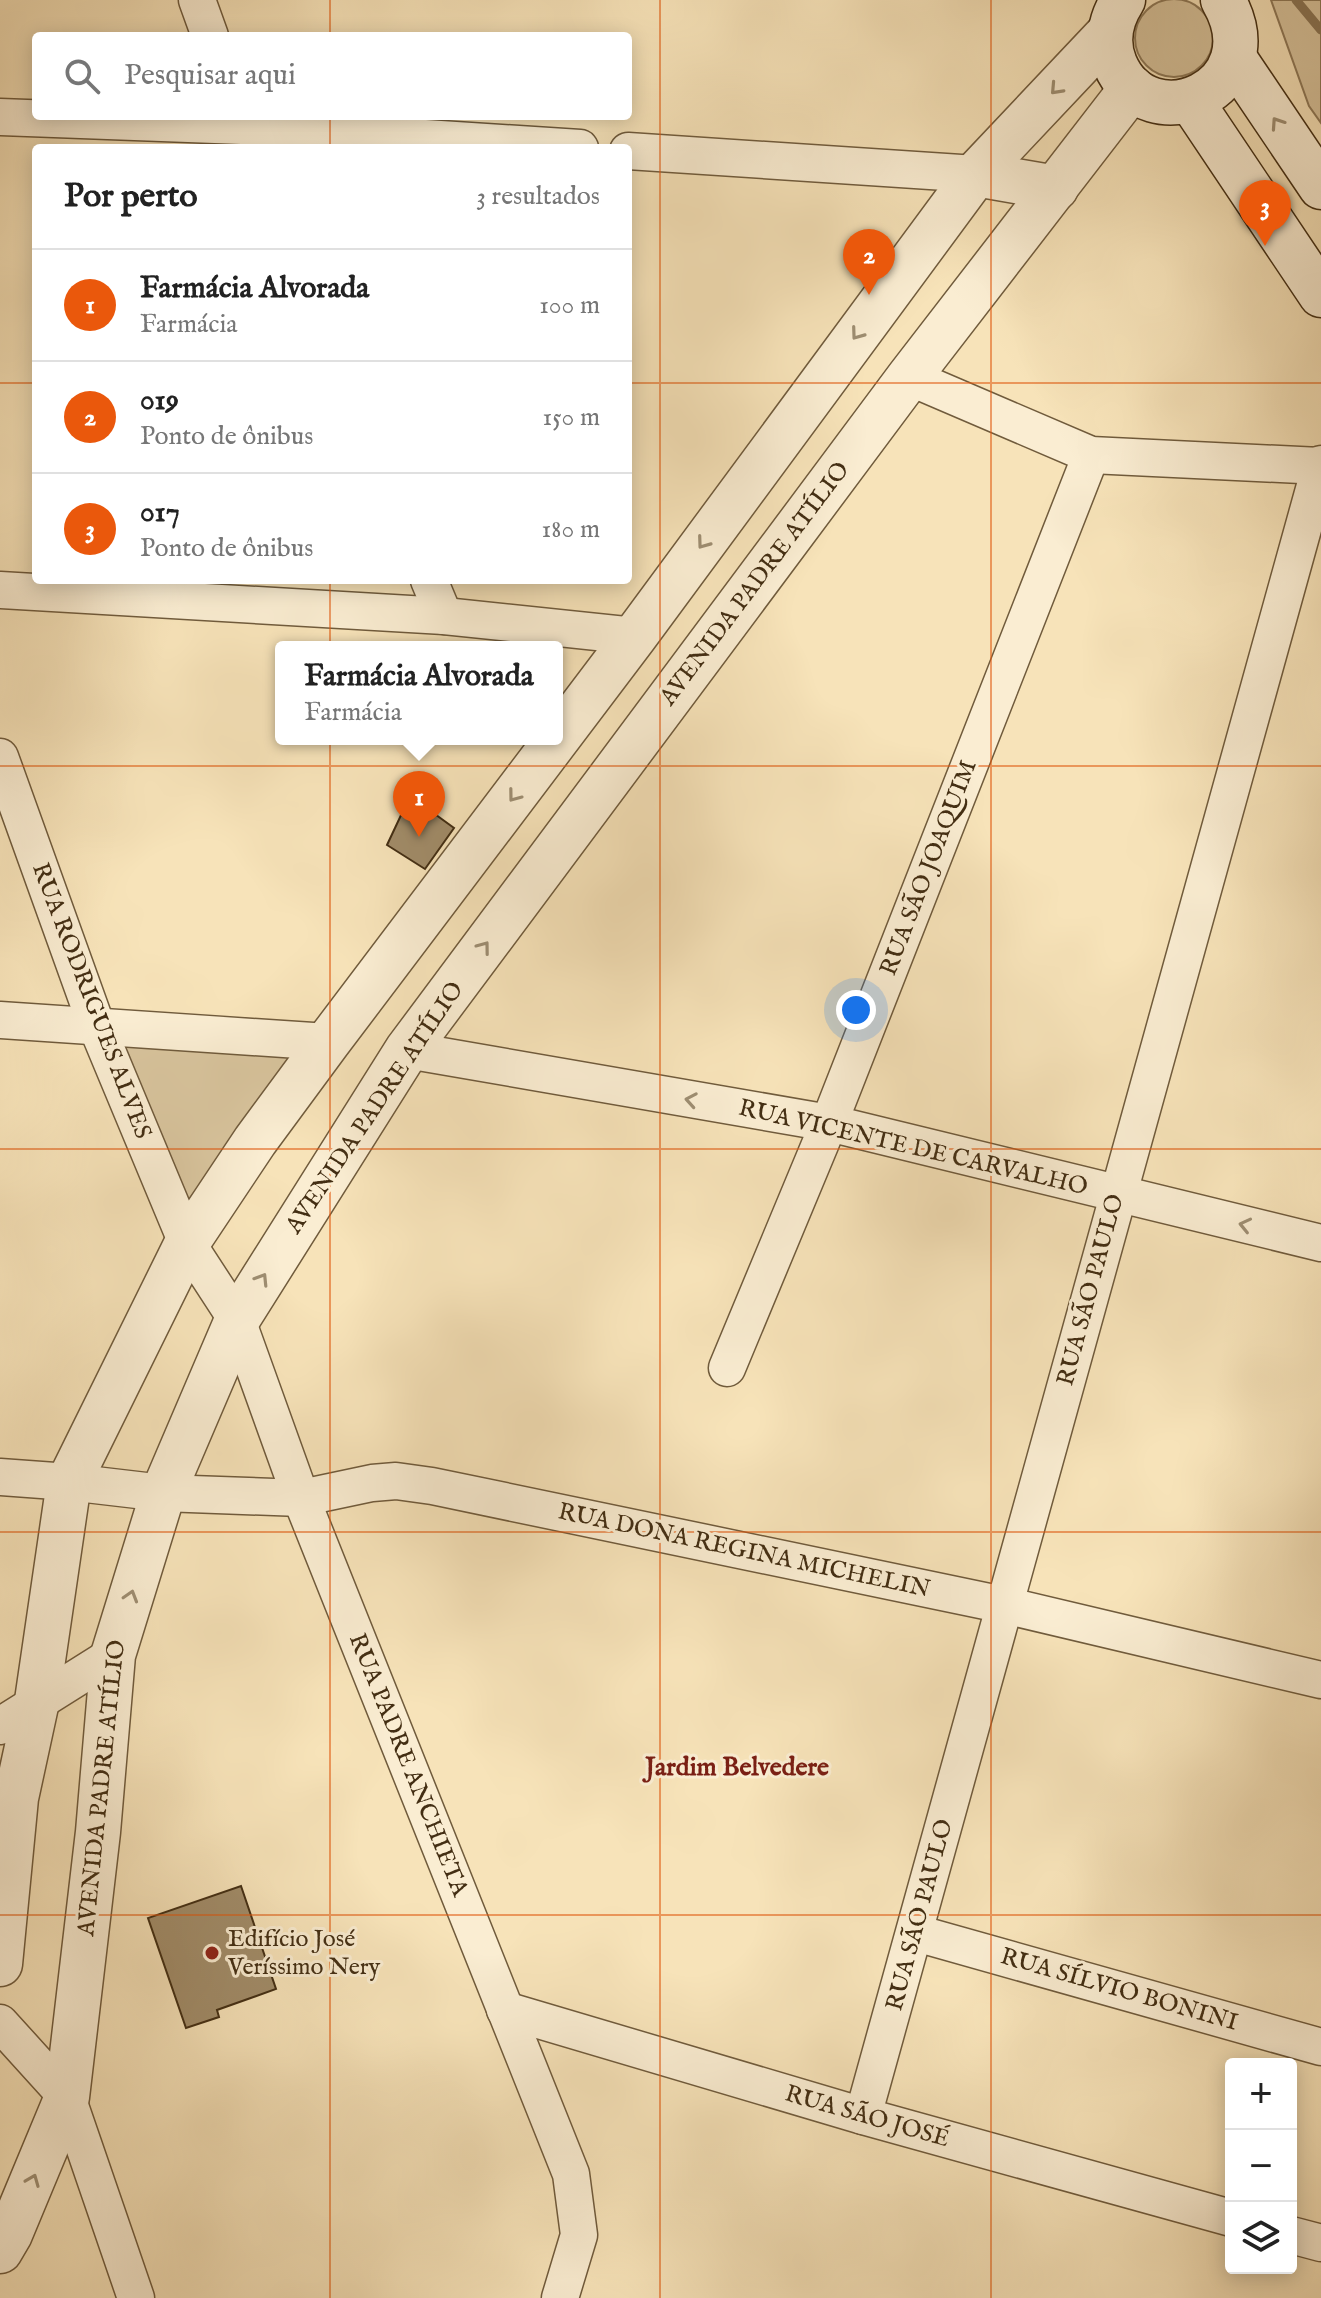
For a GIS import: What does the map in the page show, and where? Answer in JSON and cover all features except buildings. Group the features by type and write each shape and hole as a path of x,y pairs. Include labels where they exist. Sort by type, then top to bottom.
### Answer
{"street":[{"path":"197,0 209,32"},
{"path":"1109,11 1110,53 1118,72 1132,88 1150,99 1170,103 1191,101 1210,91 1225,77 1234,58 1237,37 1233,17 1223,0"},
{"path":"563,731 976,174 1109,11"},
{"path":"1234,58 1321,187"},
{"name":"AVENIDA PADRE ATÍLIO","path":"0,2251 67,2097 98,1832 113,1655 163,1493 237,1320 407,1050 909,377 1132,88"},
{"path":"1191,101 1321,295"},
{"path":"0,117 32,119"},
{"path":"56,120 505,144"},
{"path":"632,151 976,174 1056,188"},
{"path":"909,377 1091,455 1321,465"},
{"name":"RUA SÃO JOAQUIM","path":"727,1368 829,1123 1091,455"},
{"name":"RUA SÃO PAULO","path":"863,2116 1321,465"},
{"path":"431,584 444,616"},
{"path":"0,590 444,616 635,636"},
{"path":"0,1964 16,1798 37,1701 69,1482 187,1243 255,1141 553,745"},
{"name":"RUA RODRIGUES ALVES","path":"0,757 97,1027 187,1243"},
{"path":"0,1020 328,1042"},
{"name":"RUA VICENTE DE CARVALHO","path":"407,1050 829,1123 1321,1243"},
{"name":"RUA PADRE ANCHIETA","path":"187,1243 237,1320 301,1498 571,2174 579,2235 560,2298"},
{"name":"RUA DONA REGINA MICHELIN","path":"0,1477 163,1493 301,1498 372,1483 396,1481 432,1486 1004,1605 1321,1680"},
{"path":"0,1726 113,1655"},
{"name":"RUA SÍLVIO BONINI","path":"916,1933 1321,2047"},
{"name":"RUA SÃO JOSÉ","path":"505,2010 863,2116 1225,2216"},
{"path":"0,2023 67,2097 136,2298"},
{"path":"1297,2237 1321,2243"}],"shaded area":[{"path":"1174,-1 1189,2 1202,10 1210,23 1213,38 1210,53 1202,66 1189,74 1174,77 1159,74 1146,66 1138,53 1135,38 1138,23 1146,10 1159,2"},
{"path":"1271,0 1321,0 1321,123 1309,106"},
{"path":"118,1039 300,1053 187,1202"}],"waterway":[{"path":"1296,0 1321,30"}],"place":[{"name":"017","path":"1265,246"},
{"name":"019","path":"869,295"},
{"name":"Farmácia Alvorada","path":"419,837"},
{"name":"Edifício José Veríssimo Nery","path":"212,1953"}],"district":[{"name":"Jardim Belvedere","path":"737,1767"}]}
